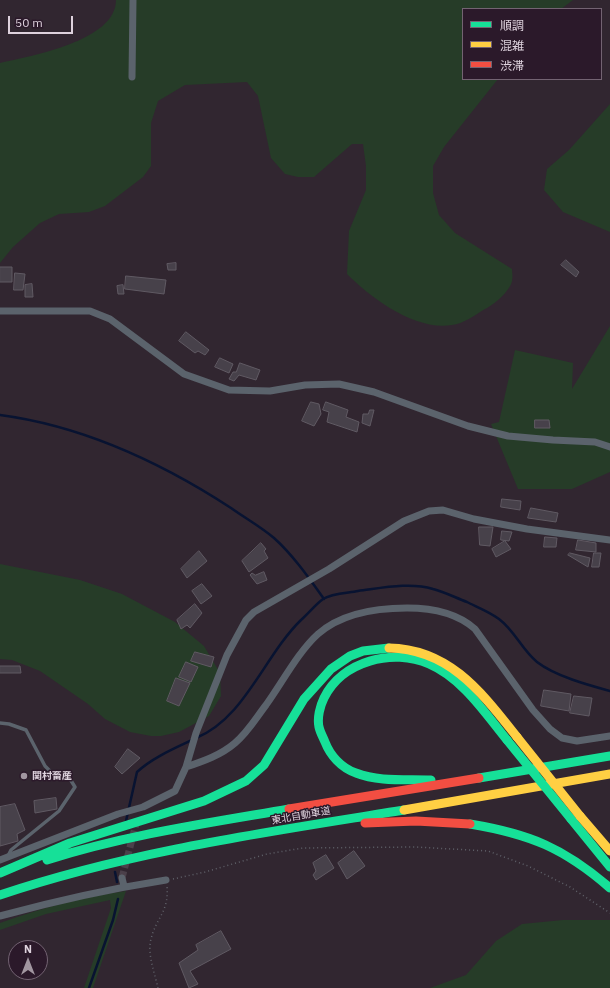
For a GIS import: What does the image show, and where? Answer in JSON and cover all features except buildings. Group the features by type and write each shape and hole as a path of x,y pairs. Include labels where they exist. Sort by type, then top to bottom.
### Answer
{"highway":[{"path":"0,874 68,844 218,796 248,780 270,757 304,700 326,675 349,656 375,649 398,648 426,653 454,668 472,683 610,851"},
{"path":"464,780 380,778 356,773 343,766 327,749 320,729 319,713 322,700 328,689 346,671 367,660 391,657 417,660 435,668 456,682 476,702 610,867"},
{"name":"東北自動車道","path":"0,874 82,850 147,835 610,756"},
{"name":"東北自動車道","path":"0,895 27,885 92,867 167,851 271,832 526,791 610,774"},
{"path":"271,832 380,822 429,821 476,824 512,832 538,840 566,853 610,888"}],"street":[{"path":"132,77 133,0"},
{"path":"0,311 90,311 110,319 184,374 229,390 270,391 305,385 338,384 374,392 468,426 508,436 595,442 610,447"},
{"path":"0,860 122,813 143,807 175,791 186,767 196,732 227,655 246,620 254,612 329,569 404,521 430,511 443,510 474,519 527,529 610,540"},
{"path":"186,767 207,760 223,752 239,739 248,730 309,644 326,628 352,615 396,608 432,609 462,618 475,629 533,710 550,729 562,738 578,741 610,736"},
{"path":"138,818 143,807"},
{"path":"122,878 124,886"},
{"path":"0,916 55,901 124,886 166,880"}],"lane":[{"path":"0,723 9,724 26,730 45,766 56,777 70,779 75,787 60,811 11,850 8,857"}],"path":[{"path":"158,988 151,949 151,939 168,900 166,880 205,872 267,854 303,848 415,847 488,851 528,866 570,887 610,913"}],"green space":[{"path":"116,0 573,0 562,8 462,8 462,80 497,80 444,147 433,166 433,193 439,215 455,233 512,269 511,285 493,304 465,321 452,325 438,326 409,318 395,311 368,293 347,274 349,231 366,190 366,166 363,144 352,144 314,177 298,177 285,174 271,158 258,96 247,82 185,85 158,101 151,123 151,166 143,177 105,206 89,212 59,214 40,223 13,247 0,263 0,63 50,51 70,44 87,36 102,26 112,14"},
{"path":"610,104 610,232 563,212 544,190 547,169 569,150"},
{"path":"610,326 610,472 572,489 518,489 491,424 499,422 515,350 573,363 572,389"},
{"path":"0,564 80,580 122,594 175,622 204,646 220,673 221,696 209,716 179,732 161,736 151,736 130,732 105,719 88,704 40,671 12,660 0,659"},
{"path":"126,891 93,988 84,988 111,908 110,900 46,914 0,930 0,923 31,913 78,900"},
{"path":"563,920 610,920 610,988 430,988 466,975 496,941 522,924"}],"waterway":[{"path":"0,415 31,420 91,437 121,449 177,476 231,508 274,538 294,559 324,599"},
{"path":"196,738 213,729 228,716 253,685 288,635 323,599 335,594 386,587 424,587 442,592 467,602 488,612 505,624 527,652 544,667 572,680 610,691"},
{"path":"126,821 137,772 156,758 192,740"},
{"path":"115,872 117,882"},
{"path":"89,988 113,920 118,899"}],"tunnel":[{"path":"122,878 137,820"}],"traffic: fast":[{"path":"0,873 70,843 204,801 246,781 264,765 304,699 331,669 350,656 363,651 389,648"},
{"path":"431,780 393,780 374,778 351,771 341,764 327,747 318,723 320,708 332,685 343,675 370,661 400,657 415,659 441,670 452,678 472,697 507,740"},
{"path":"507,740 571,819"},
{"path":"479,778 610,756"},
{"path":"47,860 106,843 289,809"},
{"path":"0,895 99,866 200,844 404,810"},
{"path":"571,819 610,867"},
{"path":"470,824 529,838 545,845 577,863 610,888"}],"traffic: slow":[{"path":"389,648 411,650 430,656 463,676 491,705 517,737"},
{"path":"517,737 580,816"},
{"path":"404,810 610,774"},
{"path":"580,816 610,851"}],"traffic: jam":[{"path":"289,809 479,778"},
{"path":"365,823 416,821 470,824"}],"place":[{"name":"関村畜産","path":"24,776"}]}
